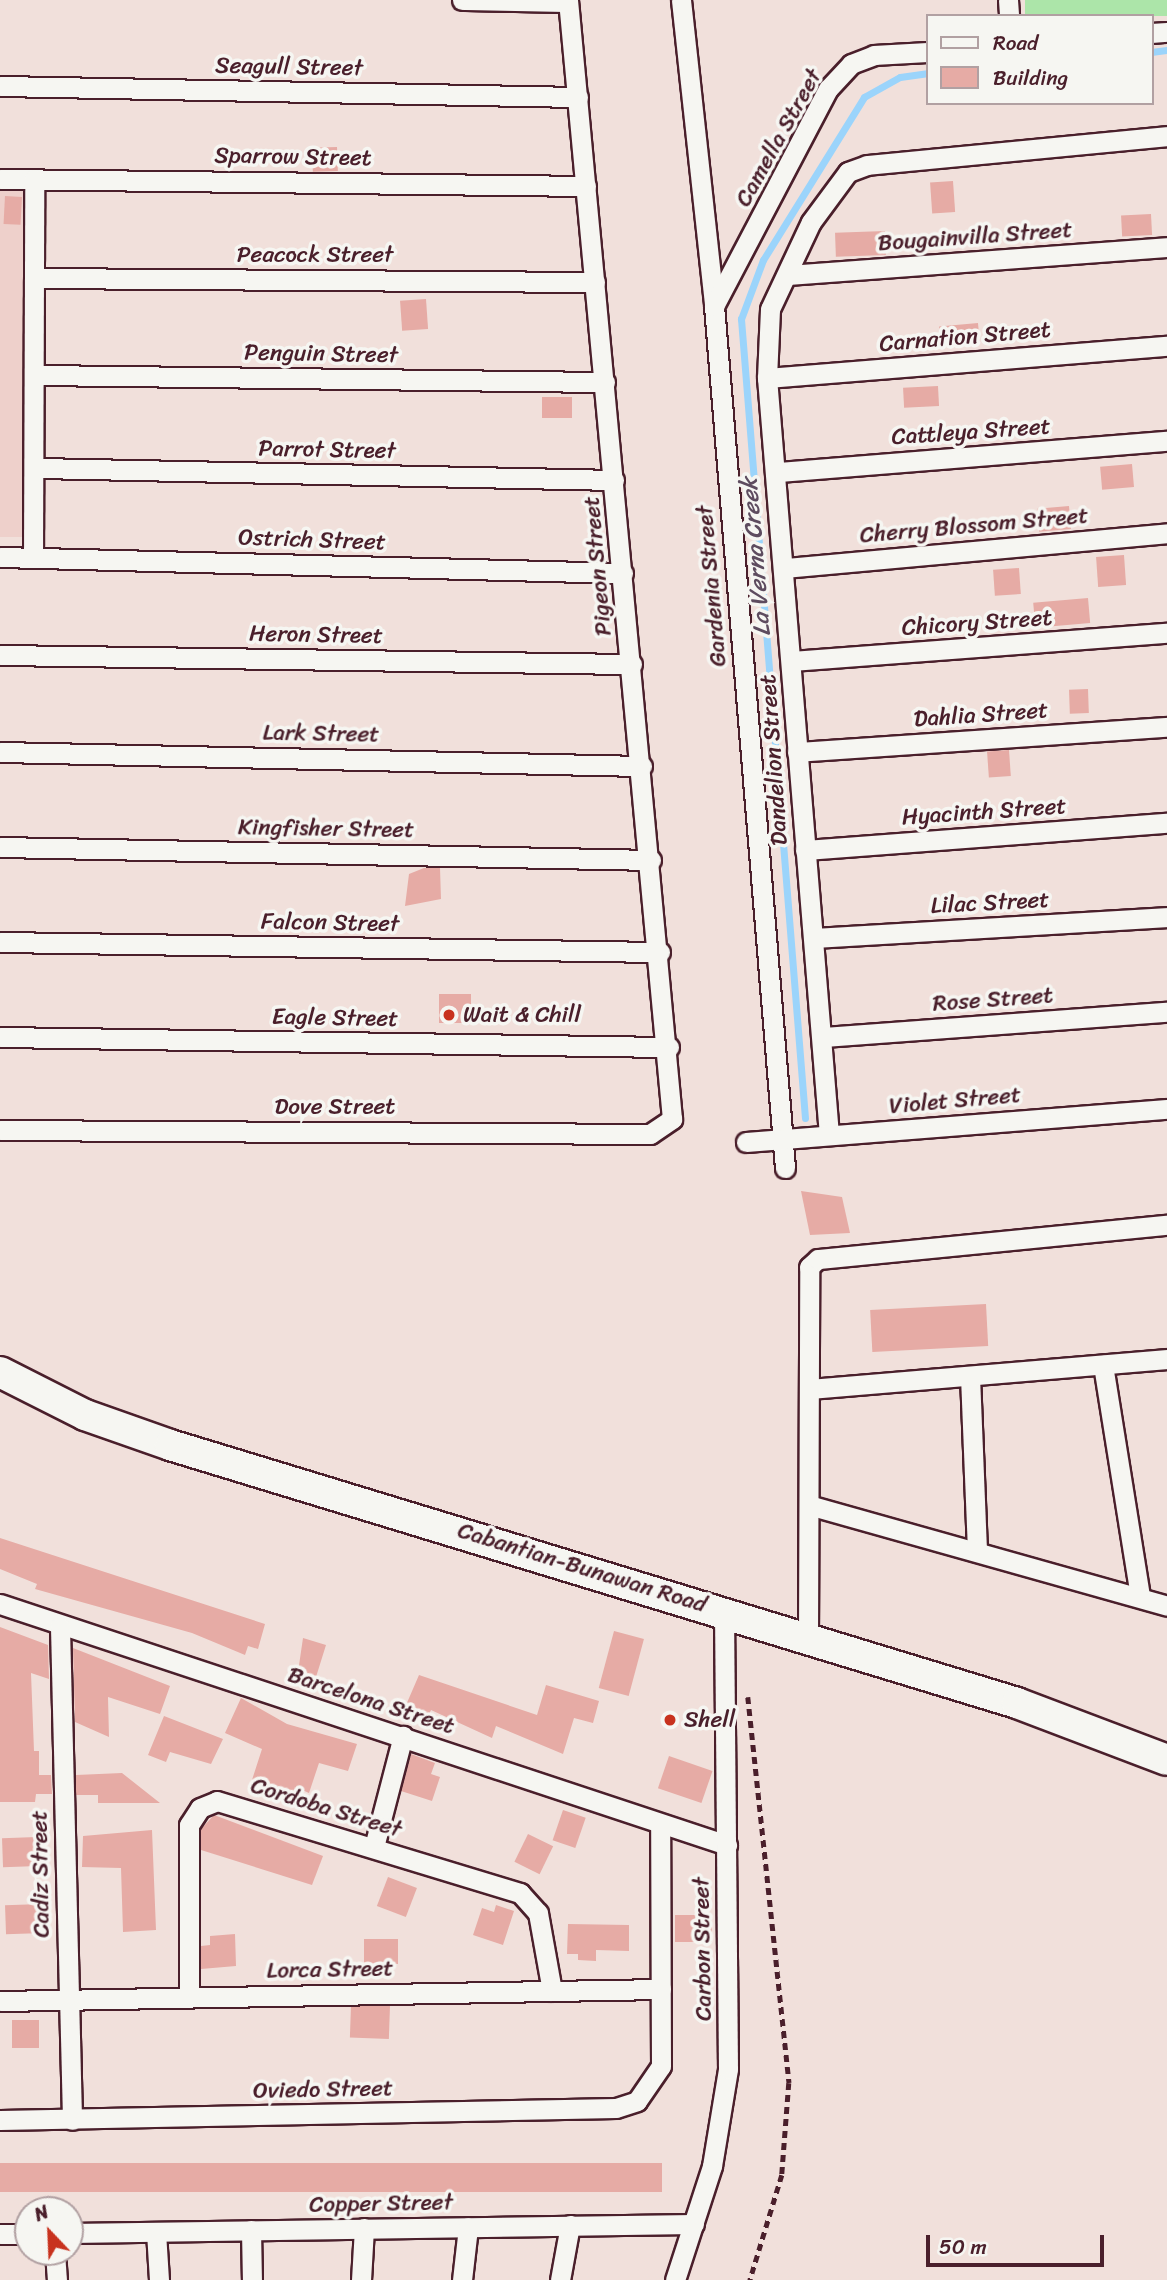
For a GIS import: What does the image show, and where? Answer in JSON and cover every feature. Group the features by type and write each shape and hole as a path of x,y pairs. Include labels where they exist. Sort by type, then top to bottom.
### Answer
{"main road":[{"name":"Cabantian-Bunawan Road","path":"0,1371 85,1416 170,1445 724,1611 1085,1724 1167,1760"}],"street":[{"path":"462,0 568,1"},
{"name":"Gardenia Street","path":"681,0 714,306 785,1168"},
{"name":"Pigeon Street","path":"568,1 675,1104 668,1125"},
{"name":"Camella Street","path":"714,306 828,89 851,64 874,55 926,52"},
{"name":"Seagull Street","path":"0,86 578,97"},
{"name":"Dandelion Street","path":"829,1135 815,938 790,661 779,472 765,335 787,275 833,186 867,164 1167,136"},
{"name":"Sparrow Street","path":"0,179 586,186"},
{"path":"33,557 38,468 34,179"},
{"name":"Bougainvilla Street","path":"787,275 1167,247"},
{"name":"Peacock Street","path":"34,278 596,282"},
{"name":"Carnation Street","path":"768,378 1167,346"},
{"name":"Penguin Street","path":"37,375 605,382"},
{"name":"Cattleya Street","path":"779,472 1167,441"},
{"name":"Parrot Street","path":"38,468 614,480"},
{"name":"Cherry Blossom Street","path":"785,568 1167,533"},
{"name":"Ostrich Street","path":"0,556 623,573"},
{"name":"Chicory Street","path":"790,661 1167,634"},
{"name":"Heron Street","path":"0,655 632,664"},
{"name":"Dahlia Street","path":"797,752 1167,727"},
{"name":"Lark Street","path":"0,752 642,765"},
{"name":"Hyacinth Street","path":"805,850 1167,823"},
{"name":"Kingfisher Street","path":"0,847 651,860"},
{"name":"Lilac Street","path":"815,938 1167,917"},
{"name":"Falcon Street","path":"0,942 660,952"},
{"name":"Rose Street","path":"823,1037 1167,1012"},
{"name":"Eagle Street","path":"0,1037 669,1047"},
{"name":"Violet Street","path":"746,1142 1167,1109"},
{"name":"Dove Street","path":"0,1130 650,1134 668,1125"},
{"path":"808,1638 812,1507 806,1279 818,1259 1167,1225"},
{"path":"810,1389 1167,1359"},
{"path":"1103,1365 1140,1595"},
{"path":"970,1376 977,1550"},
{"path":"812,1507 1140,1595 1167,1606"},
{"name":"Barcelona Street","path":"0,1604 60,1627 403,1736 727,1845"},
{"name":"Carbon Street","path":"676,2280 715,2152 728,2069 724,1611"},
{"name":"Cadiz Street","path":"60,1627 72,2120"},
{"path":"374,1847 403,1736"},
{"name":"Cordoba Street","path":"189,1997 189,1825 200,1808 217,1801 520,1893 544,1932 552,1991"},
{"path":"660,1824 661,1989"},
{"name":"Lorca Street","path":"0,2000 661,1989"},
{"name":"Oviedo Street","path":"0,2120 616,2108 645,2095 661,2066 661,1989"},
{"name":"Copper Street","path":"84,2233 694,2224"},
{"path":"560,2280 570,2225"},
{"path":"462,2280 468,2227"},
{"path":"360,2280 363,2228"},
{"path":"251,2230 252,2280"},
{"path":"156,2232 159,2280"}],"path":[{"path":"747,1685 789,2083 782,2175 750,2280"}],"shaded area":[{"path":"0,186 27,186 23,537 0,537"}],"green space":[{"path":"1025,0 1167,0 1167,16 1025,14"}],"building":[{"path":"337,147 338,171 313,172 312,148"},
{"path":"953,181 955,212 932,214 930,183"},
{"path":"5,196 22,197 21,225 4,224"},
{"path":"1151,214 1152,235 1122,237 1121,216"},
{"path":"885,231 886,255 836,257 835,233"},
{"path":"426,299 428,329 402,331 400,301"},
{"path":"978,323 980,344 941,347 939,326"},
{"path":"938,386 939,406 904,408 903,388"},
{"path":"542,397 572,397 572,418 542,418"},
{"path":"1132,464 1134,487 1102,490 1100,467"},
{"path":"1069,506 1071,529 1039,532 1037,509"},
{"path":"1124,555 1126,585 1098,587 1096,557"},
{"path":"1019,568 1021,594 995,596 993,570"},
{"path":"1088,598 1090,623 1035,628 1033,603"},
{"path":"1088,689 1089,713 1070,714 1069,690"},
{"path":"1009,750 1011,776 989,777 987,752"},
{"path":"424,868 440,868 441,899 405,906 409,874"},
{"path":"439,994 471,994 471,1023 439,1023"},
{"path":"801,1191 842,1197 850,1233 810,1235"},
{"path":"986,1304 988,1346 872,1352 870,1310"},
{"path":"0,1538 265,1624 258,1649 248,1646 245,1655 192,1633 35,1589 37,1584 0,1569"},
{"path":"0,1627 48,1645 49,1679 31,1673 34,1751 39,1751 39,1775 51,1775 52,1794 36,1794 35,1802 0,1802"},
{"path":"614,1631 644,1639 629,1696 599,1688"},
{"path":"303,1638 326,1645 316,1677 298,1672"},
{"path":"73,1648 170,1686 160,1714 108,1697 109,1737 75,1722"},
{"path":"419,1675 537,1715 546,1685 599,1701 593,1723 574,1718 563,1754 496,1726 492,1738 431,1710 426,1721 403,1712"},
{"path":"241,1698 287,1724 357,1744 348,1771 319,1763 309,1793 300,1789 297,1798 252,1780 262,1749 225,1733"},
{"path":"164,1716 223,1739 211,1764 170,1752 166,1762 148,1755"},
{"path":"411,1754 435,1763 431,1774 440,1777 432,1801 401,1791"},
{"path":"669,1756 712,1771 701,1803 658,1788"},
{"path":"122,1773 160,1803 98,1803 98,1795 76,1795 76,1775"},
{"path":"563,1810 586,1818 575,1848 553,1840"},
{"path":"214,1815 323,1856 312,1885 201,1850 201,1829"},
{"path":"152,1830 156,1930 123,1932 121,1868 82,1867 83,1836"},
{"path":"528,1834 553,1846 540,1874 514,1862"},
{"path":"37,1837 38,1866 3,1867 2,1838"},
{"path":"388,1877 417,1888 406,1917 377,1906"},
{"path":"42,1904 43,1933 6,1934 5,1905"},
{"path":"496,1905 514,1911 503,1945 473,1935 482,1908 494,1912"},
{"path":"675,1915 712,1915 712,1942 675,1942"},
{"path":"568,1924 629,1925 629,1951 596,1950 596,1961 578,1960 578,1954 567,1954"},
{"path":"235,1934 236,1966 201,1969 201,1946 210,1945 210,1936"},
{"path":"364,1939 398,1939 398,1964 364,1964"},
{"path":"351,2005 390,2006 389,2039 350,2038"},
{"path":"12,2020 39,2020 39,2048 12,2048"},
{"path":"0,2163 662,2163 662,2192 0,2192"}],"waterway":[{"name":"La Verna Creek","path":"1153,52 1167,50"},
{"name":"La Verna Creek","path":"805,1118 741,319 763,260 864,97 900,77 926,73"}],"place":[{"name":"Wait & Chill","path":"449,1015"},
{"name":"Shell","path":"670,1720"}]}
